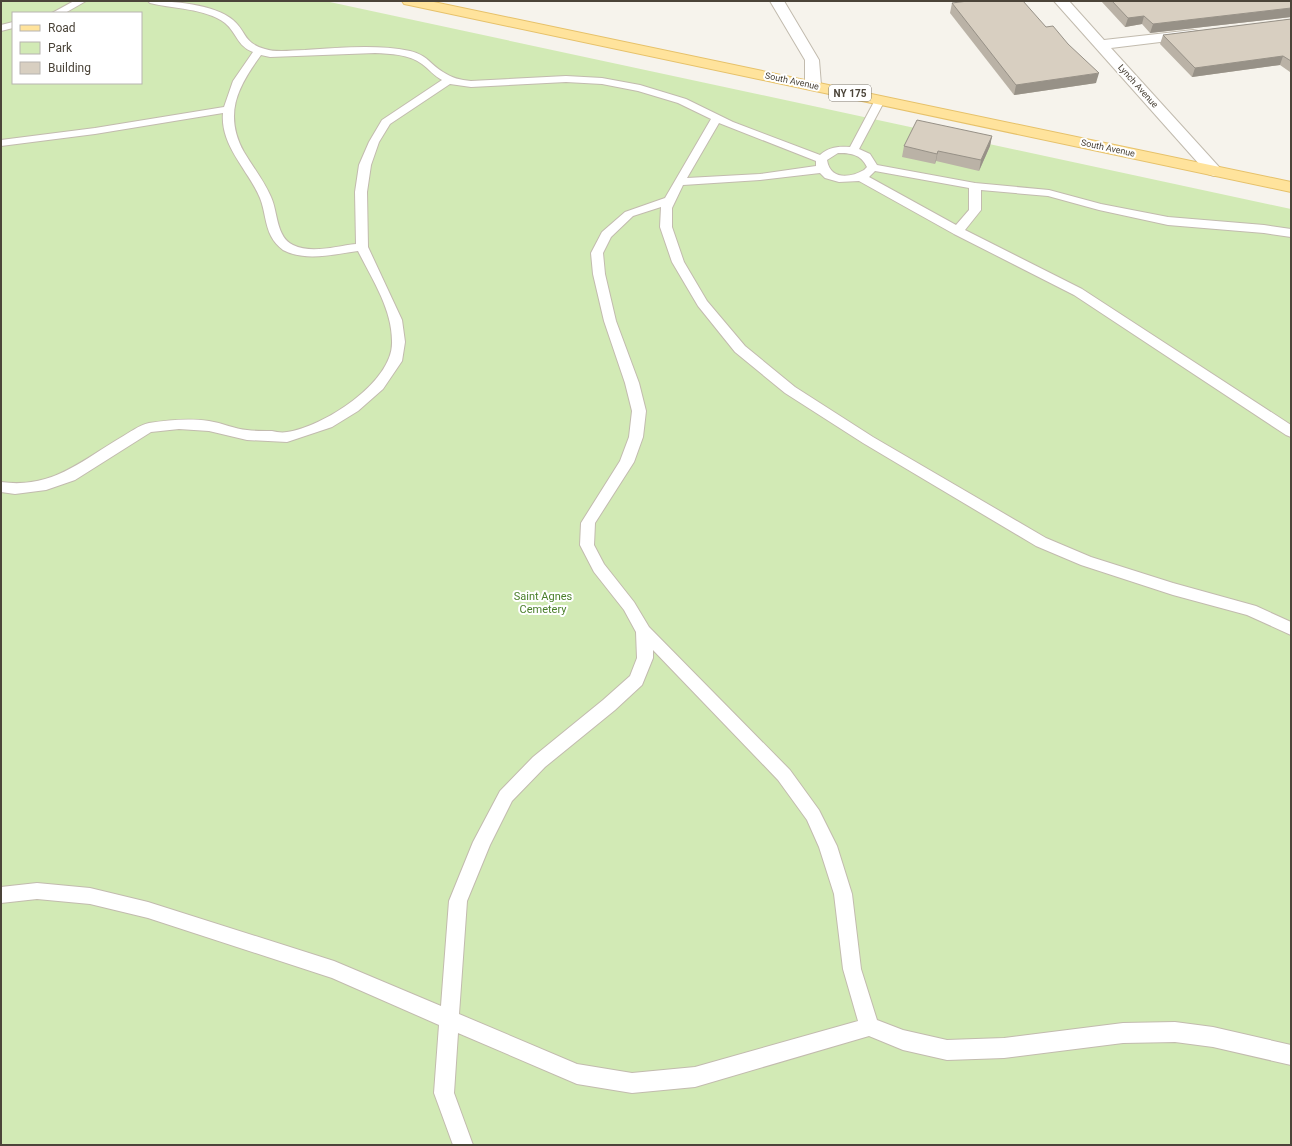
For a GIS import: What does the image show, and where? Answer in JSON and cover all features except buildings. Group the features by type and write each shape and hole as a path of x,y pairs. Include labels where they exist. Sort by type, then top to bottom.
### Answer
{"main road":[{"name":"South Avenue","path":"409,1 1291,187"}],"street":[{"path":"778,1 812,60 813,85"},
{"name":"Lynch Avenue","path":"1061,1 1214,171"},
{"path":"1101,45 1204,33"}],"lane":[{"path":"59,12 81,1"},
{"path":"153,1 211,13 227,20 244,42 254,49 270,54 375,50 393,51 410,54 425,61 438,74 453,82 471,84 566,79 602,81 640,88 675,99 821,164 832,176 840,179 848,180 861,177 870,172 872,168 871,162 868,158 853,151 837,150 830,152 821,164 760,177 679,182"},
{"path":"1,28 12,25"},
{"path":"259,51 244,70 233,94 228,117 233,144 259,183 270,209 275,235 290,248 301,250 321,252 362,247"},
{"path":"1,487 16,489 46,485 70,476 148,428 179,424 208,426 247,436 287,436 327,424 353,408 378,386 395,361 399,342 396,320 362,247 361,192 365,165 374,142 386,122 449,80"},
{"path":"853,151 880,100"},
{"path":"1,143 95,132 229,109"},
{"path":"717,118 679,182 666,208 666,227 678,262 702,303 740,349 790,390 868,440 1042,542 1086,562 1173,589 1251,610 1291,629"},
{"path":"872,168 975,186 1049,193 1099,207 1168,221 1264,229 1291,233"},
{"path":"861,177 958,231 1078,292 1291,432"},
{"path":"958,231 975,210 975,186"},
{"path":"670,200 629,214 606,235 597,253 599,274 610,321 632,383 639,411 636,437 627,462 588,523 587,545 599,568 629,606 644,631 784,775 813,815 828,846 844,894 852,969 869,1027"},
{"path":"463,1145 444,1093 458,901 482,842 506,796 539,762 609,705 636,680 645,658 644,631"},
{"path":"1,895 37,891 90,896 148,910 334,970 577,1074 632,1083 695,1077 869,1027 903,1040 947,1050 1004,1048 1123,1033 1175,1032 1213,1037 1291,1055"}],"green space":[{"name":"Saint Agnes Cemetery","path":"1,1 325,1 1291,209 1291,1145 1,1145"}]}
